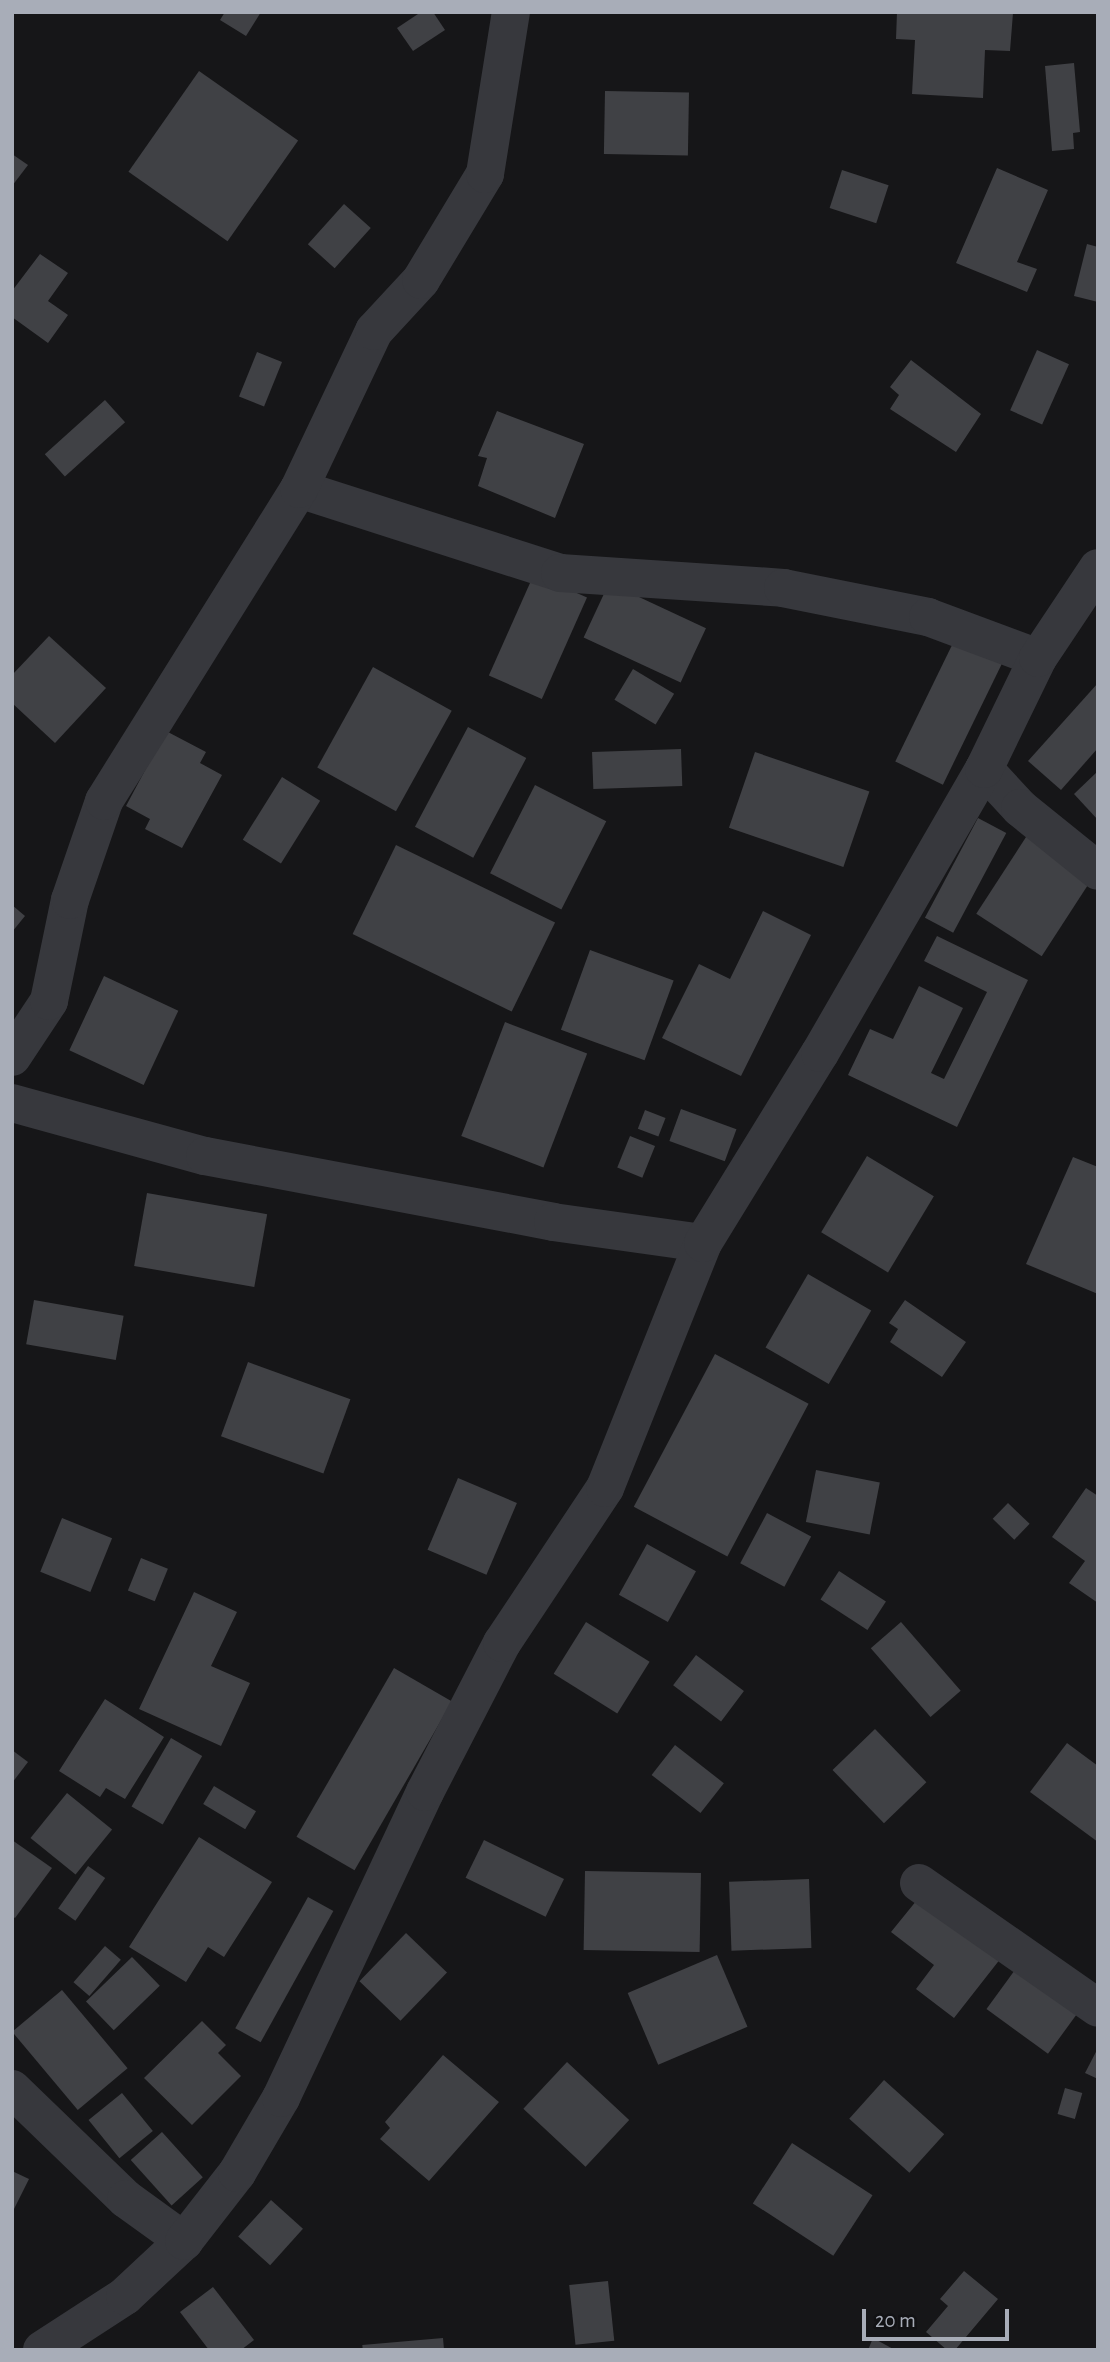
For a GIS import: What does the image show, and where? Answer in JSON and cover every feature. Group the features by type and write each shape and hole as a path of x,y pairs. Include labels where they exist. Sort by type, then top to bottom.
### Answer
{"street":[{"path":"12,1057 49,1001 70,900 104,801 299,489 374,331 421,280 485,174 511,12"},
{"path":"299,489 560,573 783,588 928,617 1038,658"},
{"path":"42,2350 125,2296 184,2241 237,2174 281,2098 425,1792 502,1643 605,1488 703,1243 820,1053 984,769 1038,658 1098,568"},
{"path":"984,769 1020,808 1098,871"},
{"path":"12,1103 205,1156 553,1222 703,1243"},
{"path":"919,1883 1098,2008"},
{"path":"12,2090 126,2199 184,2241"}],"building":[{"path":"225,12 261,12 246,36 220,20"},
{"path":"421,12 433,12 445,30 413,51 397,28"},
{"path":"897,12 1013,13 1010,51 985,50 983,98 912,94 915,40 896,39"},
{"path":"1074,63 1080,132 1073,133 1074,149 1052,151 1045,66"},
{"path":"199,71 298,140 228,241 128,172"},
{"path":"605,91 689,92 688,155 604,154"},
{"path":"12,154 28,165 12,186"},
{"path":"997,168 1048,190 1017,262 1037,269 1027,292 956,263"},
{"path":"842,170 889,185 876,223 830,208"},
{"path":"344,204 371,228 335,268 308,244"},
{"path":"1087,244 1098,247 1098,302 1074,296"},
{"path":"40,254 68,273 48,301 68,315 48,343 12,317 12,291"},
{"path":"1037,350 1069,364 1042,425 1010,410"},
{"path":"257,352 282,362 264,407 239,397"},
{"path":"911,360 981,414 956,452 890,409 899,395 890,387"},
{"path":"105,400 125,422 65,476 45,454"},
{"path":"497,411 584,444 555,518 478,486 487,458 478,456"},
{"path":"534,574 587,598 542,699 489,675"},
{"path":"609,583 706,628 681,683 584,637"},
{"path":"49,636 106,688 55,743 12,703 12,675"},
{"path":"954,641 1002,664 943,785 895,761"},
{"path":"373,667 452,711 396,811 317,768"},
{"path":"633,669 674,694 656,725 614,700"},
{"path":"1098,683 1098,748 1061,790 1028,761"},
{"path":"468,727 526,758 473,858 415,827"},
{"path":"166,731 206,752 200,763 222,775 182,848 145,829 150,819 126,806"},
{"path":"681,749 682,786 593,789 592,752"},
{"path":"755,752 869,791 843,867 729,828"},
{"path":"1098,771 1098,820 1074,794"},
{"path":"282,777 320,801 281,864 243,840"},
{"path":"535,785 606,821 561,910 490,873"},
{"path":"978,818 1006,833 953,933 925,918"},
{"path":"1028,834 1093,876 1042,956 976,914"},
{"path":"396,845 555,923 512,1012 353,934"},
{"path":"12,905 25,916 12,932"},
{"path":"763,911 811,935 741,1076 662,1038 699,964 730,979"},
{"path":"937,936 1028,980 957,1127 848,1075 870,1029 893,1039 919,986 963,1008 931,1073 944,1079 987,992 924,961"},
{"path":"590,950 674,980 645,1060 561,1030"},
{"path":"104,976 178,1011 144,1085 69,1050"},
{"path":"505,1022 587,1054 543,1167 461,1136"},
{"path":"681,1109 736,1129 725,1161 669,1141"},
{"path":"645,1110 666,1118 658,1137 638,1129"},
{"path":"630,1136 655,1146 642,1178 617,1168"},
{"path":"867,1156 934,1196 888,1272 821,1232"},
{"path":"1073,1157 1098,1167 1098,1294 1026,1264"},
{"path":"147,1193 267,1214 254,1287 134,1266"},
{"path":"808,1274 871,1310 829,1384 766,1348"},
{"path":"34,1300 124,1316 116,1360 26,1344"},
{"path":"905,1300 966,1342 942,1377 890,1342 898,1329 889,1323"},
{"path":"715,1354 809,1404 727,1557 634,1507"},
{"path":"248,1362 350,1399 323,1474 221,1436"},
{"path":"816,1470 880,1482 870,1534 806,1522"},
{"path":"458,1478 517,1503 486,1575 428,1550"},
{"path":"1086,1488 1098,1496 1098,1603 1069,1583 1085,1561 1052,1537"},
{"path":"1008,1503 1030,1524 1014,1540 993,1519"},
{"path":"767,1513 811,1536 784,1587 740,1563"},
{"path":"62,1518 112,1538 90,1592 40,1572"},
{"path":"647,1544 696,1571 668,1622 619,1595"},
{"path":"141,1558 168,1569 155,1601 128,1590"},
{"path":"839,1571 886,1601 867,1630 820,1600"},
{"path":"194,1592 237,1612 211,1666 250,1683 221,1746 139,1709"},
{"path":"586,1622 650,1662 617,1713 554,1674"},
{"path":"901,1622 961,1691 931,1717 871,1648"},
{"path":"696,1655 744,1691 721,1721 673,1685"},
{"path":"394,1668 452,1702 355,1870 296,1837"},
{"path":"105,1699 164,1737 125,1799 106,1788 100,1797 59,1771"},
{"path":"875,1729 926,1782 884,1823 833,1770"},
{"path":"171,1738 202,1756 163,1824 132,1806"},
{"path":"1067,1743 1098,1766 1098,1842 1030,1792"},
{"path":"675,1745 724,1783 700,1813 652,1775"},
{"path":"12,1750 28,1762 12,1783"},
{"path":"214,1786 256,1811 245,1829 203,1804"},
{"path":"67,1793 112,1830 76,1875 30,1838"},
{"path":"199,1837 272,1882 224,1957 208,1947 186,1982 129,1947"},
{"path":"12,1840 52,1868 15,1918 12,1916"},
{"path":"484,1840 564,1879 546,1917 466,1878"},
{"path":"88,1866 105,1878 75,1921 58,1909"},
{"path":"585,1871 701,1873 700,1952 584,1950"},
{"path":"809,1879 811,1948 731,1951 729,1882"},
{"path":"921,1895 1001,1958 954,2018 916,1989 934,1965 891,1932"},
{"path":"308,1897 333,1911 261,2042 235,2028"},
{"path":"406,1933 447,1973 400,2021 359,1981"},
{"path":"105,1946 121,1960 89,1996 74,1982"},
{"path":"717,1955 747,2027 658,2065 628,1993"},
{"path":"132,1957 160,1986 114,2030 86,2001"},
{"path":"1020,1963 1081,2008 1048,2054 986,2009"},
{"path":"62,1990 128,2068 78,2110 12,2032"},
{"path":"202,2021 226,2045 218,2053 241,2076 192,2125 144,2078"},
{"path":"1098,2048 1098,2079 1085,2073"},
{"path":"443,2055 499,2102 429,2181 380,2139 390,2128 385,2122"},
{"path":"567,2062 629,2120 586,2167 523,2109"},
{"path":"884,2080 944,2134 909,2173 849,2119"},
{"path":"1065,2088 1082,2093 1075,2119 1058,2114"},
{"path":"122,2093 153,2131 119,2158 89,2120"},
{"path":"162,2132 203,2177 172,2205 131,2160"},
{"path":"792,2143 873,2195 833,2256 753,2203"},
{"path":"12,2171 29,2179 12,2213"},
{"path":"271,2200 303,2229 270,2265 238,2236"},
{"path":"964,2271 998,2299 955,2350 947,2350 926,2332 948,2306 940,2299"},
{"path":"608,2281 614,2341 575,2345 569,2285"},
{"path":"213,2287 254,2340 241,2350 209,2350 180,2312"},
{"path":"443,2338 444,2350 363,2350 362,2345"},
{"path":"873,2338 895,2350 868,2350"}]}
